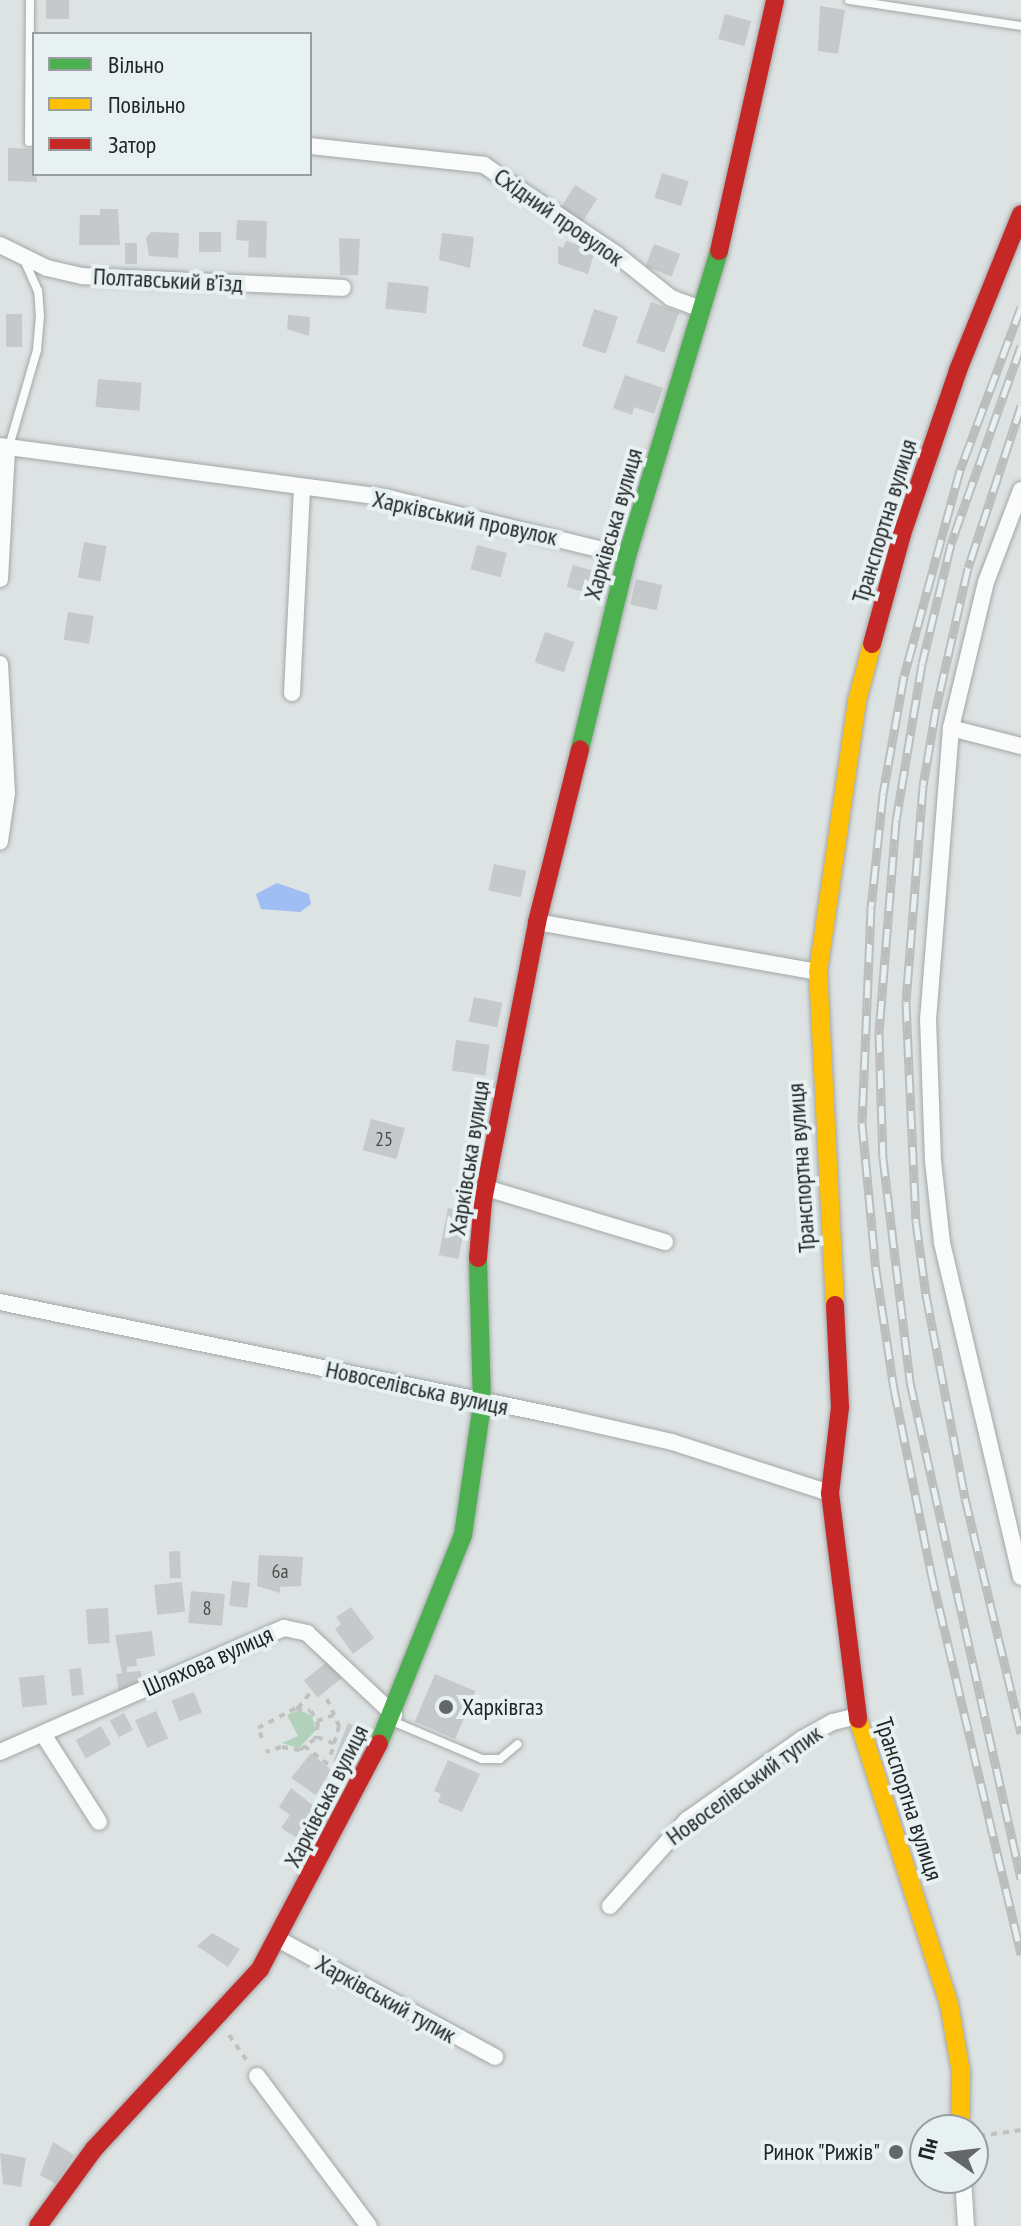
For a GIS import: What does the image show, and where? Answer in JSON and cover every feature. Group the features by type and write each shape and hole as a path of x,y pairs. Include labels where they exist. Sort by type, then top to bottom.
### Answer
{"street":[{"name":"Харківська вулиця","path":"38,2226 94,2149 218,2019 260,1969 392,1718 463,1535 482,1404 478,1259 486,1188 537,922 627,556 722,241 775,0"},
{"name":"Східний провулок","path":"312,146 484,165 616,254 671,298 701,309"},
{"name":"Транспортна вулиця","path":"960,2114 961,2072 949,2004 857,1716 830,1493 840,1407 818,972 857,701 902,534 958,370 1021,214"},
{"name":"Полтавський в’їзд","path":"0,245 23,257 83,276 343,288"},
{"path":"0,579 4,448"},
{"name":"Харківський провулок","path":"4,448 430,507 627,556"},
{"path":"292,693 302,489"},
{"path":"1021,490 986,582 951,728 928,1018 933,1161 942,1243 1018,1548 1021,1577"},
{"path":"0,664 7,793 0,841"},
{"path":"951,728 1021,746"},
{"path":"537,922 818,972"},
{"path":"486,1188 665,1242"},
{"name":"Новоселівська вулиця","path":"0,1302 672,1442 830,1493"},
{"name":"Шляхова вулиця","path":"0,1752 291,1627 307,1633 392,1718"},
{"name":"Новоселівський тупик","path":"610,1906 687,1820 802,1739 833,1722 857,1716"},
{"path":"43,1734 99,1822"},
{"name":"Харківський тупик","path":"278,1939 495,2057"},
{"path":"257,2076 369,2226"},
{"path":"964,2194 966,2226"}],"lane":[{"path":"29,142 30,0"},
{"path":"849,0 1021,26"},
{"path":"4,448 37,350 40,317 38,291 23,257"},
{"path":"392,1718 482,1759 500,1759 518,1744"}],"path":[{"path":"262,1738 258,1728 298,1708 311,1692"},
{"path":"327,1699 337,1714 338,1745 329,1761"},
{"path":"298,1708 317,1721"},
{"path":"317,1721 337,1714"},
{"path":"266,1752 304,1746 316,1737 317,1721"},
{"path":"316,1737 338,1745"},
{"path":"304,1746 329,1761 346,1777"},
{"path":"218,2019 257,2076"},
{"path":"989,2135 1021,2130"}],"green space":[{"path":"299,1710 312,1716 316,1730 299,1748 282,1743 298,1736 287,1715"}],"water":[{"path":"277,883 309,894 311,904 300,912 261,909 256,894"}],"building":[{"path":"46,0 69,0 69,19 46,19"},
{"path":"820,6 845,10 838,54 818,51"},
{"path":"725,14 751,21 744,46 718,39"},
{"path":"8,148 32,149 32,176 36,176 37,182 8,181"},
{"path":"662,173 689,181 681,206 654,198"},
{"path":"575,185 597,199 582,223 560,209"},
{"path":"100,209 118,209 120,245 79,245 80,215 100,215"},
{"path":"237,220 267,221 266,258 248,257 249,241 236,240"},
{"path":"151,232 179,233 178,258 149,256 146,238"},
{"path":"199,232 221,232 221,252 199,252"},
{"path":"442,233 474,237 470,268 439,260"},
{"path":"339,238 360,239 358,275 340,275"},
{"path":"566,241 595,250 588,274 558,264 558,246 563,248"},
{"path":"125,243 137,243 137,264 125,264"},
{"path":"654,244 680,254 672,276 645,266"},
{"path":"388,282 429,286 426,313 385,309"},
{"path":"651,302 679,312 664,353 636,342"},
{"path":"594,309 618,317 606,354 582,346"},
{"path":"6,314 22,314 22,347 6,347"},
{"path":"288,315 310,317 309,336 287,329"},
{"path":"625,375 663,388 654,414 634,407 632,415 613,408"},
{"path":"98,379 142,383 139,411 96,407"},
{"path":"84,542 107,546 100,581 78,577"},
{"path":"477,545 507,553 500,577 471,569"},
{"path":"573,565 605,574 598,596 567,587"},
{"path":"636,579 662,585 656,610 630,604"},
{"path":"68,612 94,616 89,644 64,640"},
{"path":"545,632 574,642 564,672 535,662"},
{"path":"494,864 526,871 521,897 488,890"},
{"path":"474,997 502,1003 497,1027 469,1021"},
{"path":"456,1040 490,1045 485,1075 452,1071"},
{"path":"371,1119 405,1128 397,1159 363,1150"},
{"path":"448,1208 468,1212 458,1259 439,1255"},
{"path":"169,1551 180,1551 181,1578 170,1578"},
{"path":"259,1555 303,1557 301,1586 280,1587 280,1593 257,1586"},
{"path":"232,1581 250,1583 247,1608 229,1606"},
{"path":"182,1582 185,1612 157,1615 154,1585"},
{"path":"191,1591 225,1594 222,1626 188,1623"},
{"path":"351,1607 374,1638 353,1654 335,1629 341,1624 336,1617"},
{"path":"108,1608 110,1643 88,1644 86,1609"},
{"path":"152,1631 155,1656 136,1659 137,1666 127,1667 127,1672 141,1671 142,1683 119,1692 116,1674 122,1673 115,1635"},
{"path":"328,1661 342,1678 318,1698 304,1681"},
{"path":"81,1668 84,1695 72,1696 69,1669"},
{"name":"Харківгаз","path":"435,1674 476,1691 455,1739 415,1722"},
{"path":"44,1675 47,1705 22,1707 19,1678"},
{"path":"194,1692 202,1713 179,1721 172,1701"},
{"path":"156,1711 168,1738 147,1748 135,1720"},
{"path":"124,1713 133,1730 119,1737 110,1721"},
{"path":"348,1723 371,1732 357,1770 333,1761"},
{"path":"101,1726 111,1744 86,1758 76,1740"},
{"path":"311,1753 331,1770 316,1795 291,1778"},
{"path":"448,1760 480,1774 462,1812 438,1802 441,1794 434,1791"},
{"path":"291,1788 325,1815 307,1844 281,1828 290,1815 279,1807"},
{"path":"212,1933 240,1949 228,1967 197,1946"},
{"path":"53,2142 74,2155 56,2184 40,2175"},
{"path":"0,2153 26,2158 21,2187 3,2184"}],"railway":[{"path":"1021,307 960,470 904,676 883,794 871,908 862,1123 876,1270 894,1389 931,1573 1021,1955"},
{"path":"1021,346 951,544 922,664 896,821 879,1034 883,1158 910,1382 1021,1879"},
{"path":"1021,406 968,568 936,709 923,786 906,1003 916,1222 926,1295 965,1498 1021,1733"}],"traffic: fast":[{"path":"580,749 627,556 719,251"},
{"path":"379,1743 463,1535 482,1404 478,1258"}],"traffic: slow":[{"path":"835,1305 818,972 857,701 872,644"},
{"path":"858,1719 949,2004 961,2072 960,2114"}],"traffic: jam":[{"path":"719,251 775,0"},
{"path":"872,644 902,534 958,370 1021,214"},
{"path":"478,1258 483,1201 537,922 580,749"},
{"path":"835,1305 840,1407 830,1493 858,1719"},
{"path":"38,2226 94,2149 260,1969 379,1743"}],"place":[{"name":"Харківгаз","path":"446,1707"},
{"name":"Ринок \"Рижів\"","path":"896,2152"}]}
